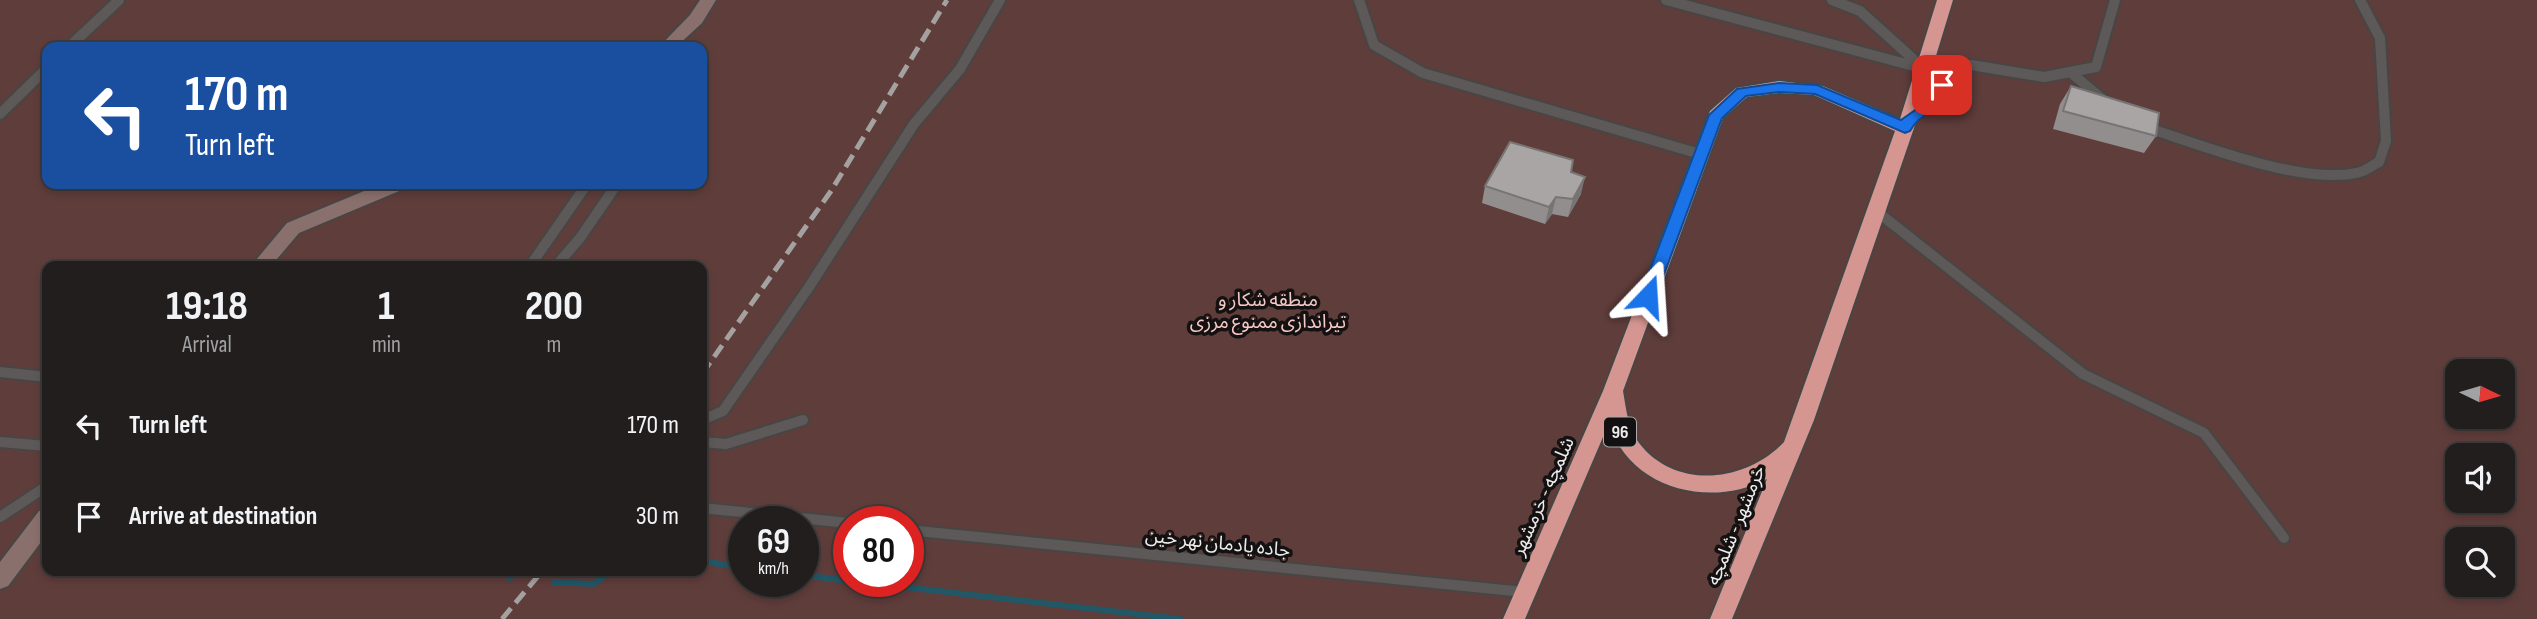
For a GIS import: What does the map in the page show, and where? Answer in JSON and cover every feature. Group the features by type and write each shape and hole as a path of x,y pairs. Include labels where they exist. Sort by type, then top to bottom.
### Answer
{"highway":[{"name":"خرمشهر - شلمچه","path":"1721,619 1791,448 1907,124 1945,0"},
{"name":"96","path":"1791,448 1757,477 1726,483 1687,483 1646,466 1620,435 1613,391 1716,115 1742,92 1779,87 1817,90 1907,124"},
{"name":"شلمچه - خرمشهر","path":"1514,619 1613,391"}],"main road":[{"path":"676,42 708,0"},
{"path":"264,261 293,228 386,189"},
{"path":"0,579 42,524"}],"lane":[{"path":"74,42 119,0"},
{"path":"707,418 723,411 809,287 914,124 960,69 1000,0"},
{"path":"1359,0 1374,45 1423,73 1700,154"},
{"path":"1666,0 1924,69"},
{"path":"1832,0 1860,11 1924,69"},
{"path":"1859,0 1860,11"},
{"path":"1907,124 1938,100 1946,69 1963,64 1992,66 2035,77 2096,67 2115,0"},
{"path":"2130,122 2220,150 2316,174 2359,173 2379,162 2386,141 2380,38 2360,0"},
{"path":"2070,72 2110,105"},
{"path":"0,114 42,73"},
{"path":"533,261 584,189"},
{"path":"560,261 580,238 614,189"},
{"path":"1875,210 2083,374 2204,433 2284,538"},
{"path":"0,372 42,376"},
{"path":"707,442 726,444 803,420"},
{"path":"0,442 42,446"},
{"path":"0,517 42,489"},
{"path":"707,509 833,521"},
{"name":"جاده یادمان نهر خین","path":"924,532 1524,592"}],"green space":[{"name":"منطقه شکار و تیراندازی ممنوع مرزی","path":"0,0 2537,0 2537,619 0,619"}],"building":[{"path":"2071,86 2159,113 2156,136 2063,111"},
{"path":"1510,142 1573,160 1571,172 1585,177 1573,199 1556,197 1549,207 1485,186"}],"waterway":[{"path":"707,562 728,565"},
{"path":"554,582 593,584 605,576"},
{"path":"819,577 833,579"},
{"path":"924,589 1180,619"}],"railway":[{"path":"707,367 831,191 947,0"},
{"path":"502,619 538,576"}],"route":[{"path":"1648,296 1716,115 1742,92 1779,87 1817,90 1905,128 1908,119 1938,100 1942,85"}]}
